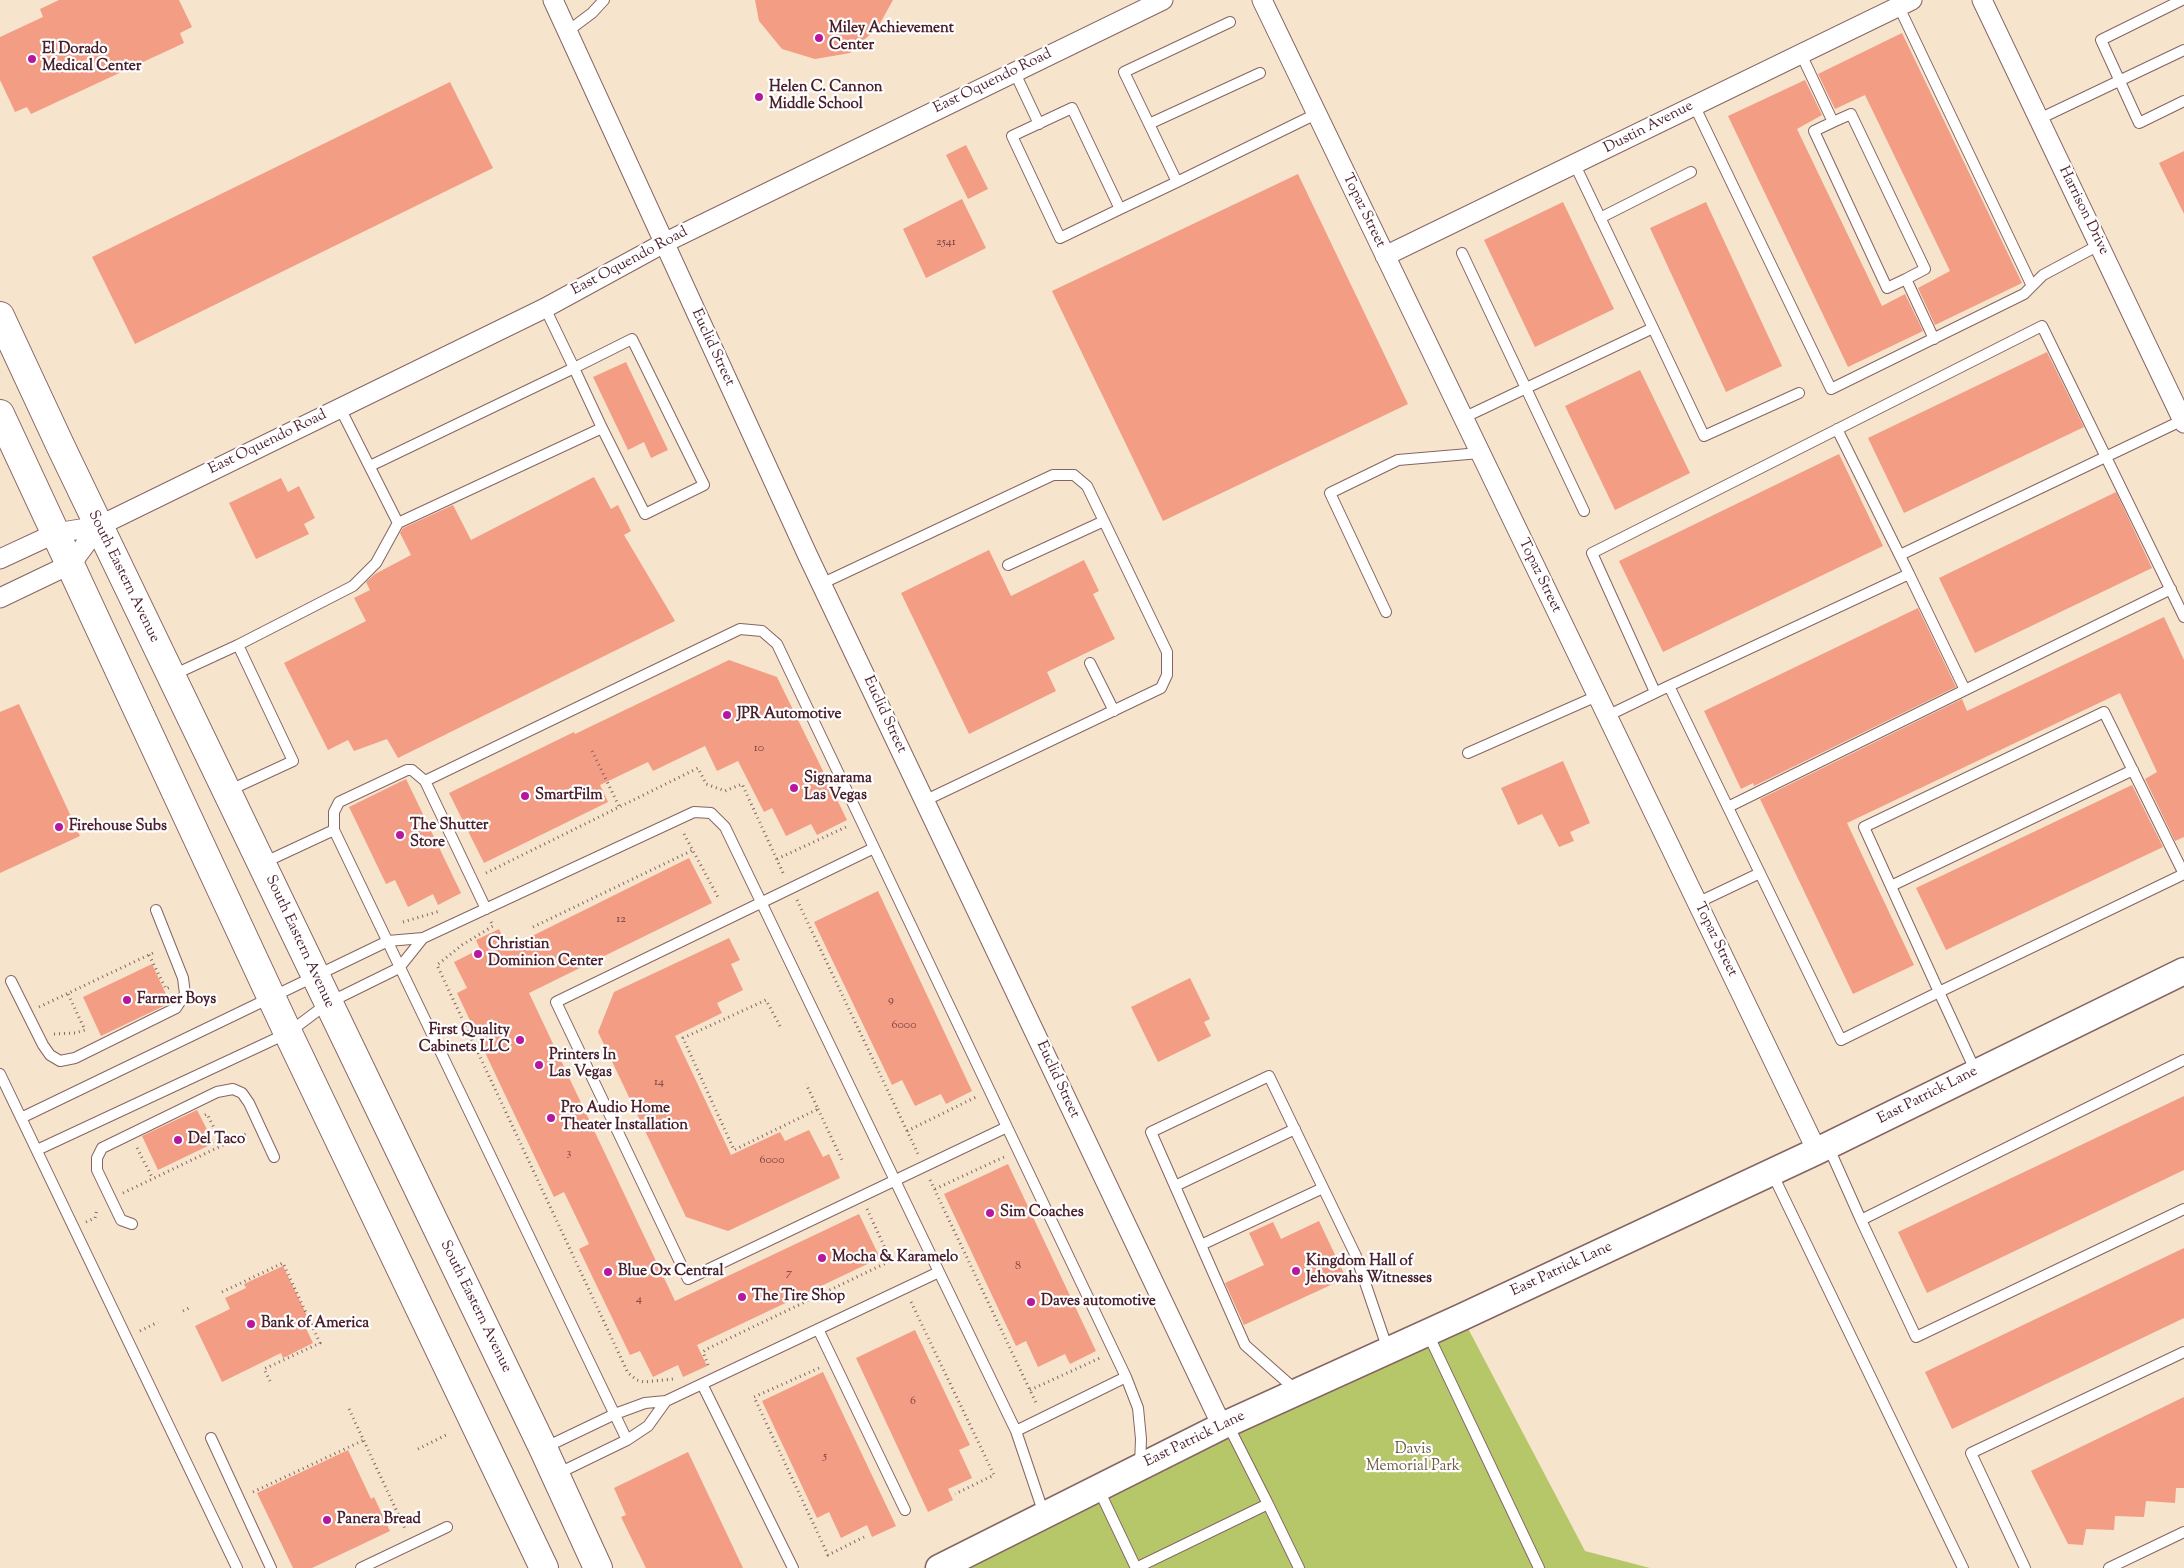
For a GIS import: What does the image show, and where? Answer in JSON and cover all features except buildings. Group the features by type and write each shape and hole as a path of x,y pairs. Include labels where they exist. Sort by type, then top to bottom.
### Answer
{"main road":[{"name":"South Eastern Avenue","path":"0,316 99,526 543,1448 598,1568"},
{"path":"0,414 288,1033 544,1568"},
{"name":"East Patrick Lane","path":"939,1568 1225,1425 1428,1333 1822,1149 2184,970"}],"street":[{"name":"Euclid Street","path":"553,0 821,584 1225,1425"},
{"name":"East Oquendo Road","path":"0,559 56,533 99,526 544,308 664,243 1163,0"},
{"name":"Topaz Street","path":"1262,0 1697,903 1822,1149"},
{"name":"Harrison Drive","path":"1982,0 2182,415"},
{"name":"Dustin Avenue","path":"1385,256 1906,4"},
{"name":"East Oquendo Road","path":"0,598 71,564 99,526"}],"lane":[{"path":"568,31 592,13 604,0"},
{"path":"2182,0 2100,40 2139,122 2184,101"},
{"path":"1906,4 2032,286"},
{"path":"1176,182 1124,72 1230,22"},
{"path":"2039,119 2184,50"},
{"path":"1802,54 1833,122"},
{"path":"1014,72 1039,124"},
{"path":"1149,124 1260,73"},
{"path":"1694,105 1831,389 2024,294 2043,275 2099,245"},
{"path":"1120,209 1072,108 1012,136 1060,238 1176,182 1316,114"},
{"path":"1851,114 1925,269 1887,288 1814,131 1833,122 1851,114"},
{"path":"1575,165 1704,436 1799,393"},
{"path":"1600,218 1691,172"},
{"path":"1462,253 1584,511"},
{"path":"1906,280 1934,339"},
{"path":"370,466 574,368 632,339 704,486 645,514 602,428 574,368 544,308"},
{"path":"1655,692 1592,553 2042,326 2184,617"},
{"path":"1463,418 1653,328"},
{"path":"340,408 398,523"},
{"path":"1900,555 2106,457 2182,415"},
{"path":"171,676 238,645 353,586 376,563 398,523 602,428"},
{"path":"1838,429 1965,690"},
{"path":"1386,612 1330,493 1398,460 1480,453"},
{"path":"821,584 1053,475 1074,475 1087,486 1167,652 1167,674 1161,688 924,801"},
{"path":"1008,566 1104,521"},
{"path":"1607,716 1909,574"},
{"path":"1728,807 2171,589"},
{"path":"424,781 740,630 762,631 777,644 1126,1376 1138,1408 1141,1439 1140,1467"},
{"path":"227,792 294,761 238,645"},
{"path":"1090,663 1114,711"},
{"path":"1669,686 1841,1040 1940,992 2184,874 2104,712 1864,827 1940,992 1976,1072"},
{"path":"1468,753 1597,696"},
{"path":"486,909 424,781 412,770 407,770 339,802 334,812 334,830 627,1440"},
{"path":"1891,886 2132,770"},
{"path":"21,1118 388,941 423,938 694,812 711,814 725,827 1016,1431 1044,1515"},
{"path":"262,864 334,830"},
{"path":"874,848 556,1002 688,1280 1007,1127"},
{"path":"1697,903 1760,873"},
{"path":"11,981 43,1045 50,1055 60,1061 75,1058 176,1008 185,994 183,978 156,910"},
{"path":"37,1150 288,1033 328,1003 399,968 423,938"},
{"path":"1861,1220 2184,1060"},
{"path":"0,1074 237,1568"},
{"path":"1298,1391 1244,1345 1150,1132 1269,1076 1356,1256 1388,1350"},
{"path":"132,1224 122,1220 97,1170 97,1158 102,1148 217,1092 233,1089 242,1093 274,1157"},
{"path":"1174,1186 1295,1129"},
{"path":"1822,1149 1861,1220 1916,1337 2184,1209"},
{"path":"1772,1172 1963,1568"},
{"path":"1201,1245 1323,1188"},
{"path":"543,1448 615,1414 645,1403 666,1401 939,1272"},
{"path":"818,1329 905,1510"},
{"path":"1428,1333 1539,1568"},
{"path":"2026,1568 1971,1453 2184,1352"},
{"path":"1016,1431 1126,1376"},
{"path":"702,1384 793,1568"},
{"path":"555,1474 627,1440 648,1426 666,1401"},
{"path":"1225,1425 1268,1504 1299,1568"},
{"path":"211,1438 272,1568"},
{"path":"1098,1488 1136,1568 1268,1504"},
{"path":"361,1568 447,1527"},
{"path":"2110,1568 2184,1532"}],"path":[{"path":"592,751 619,806"},
{"path":"677,820 719,899"},
{"path":"777,859 861,820"},
{"path":"533,927 693,850"},
{"path":"790,888 1042,1418"},
{"path":"486,909 493,926 462,945 437,965 628,1373 637,1380 644,1382 678,1379"},
{"path":"399,924 444,910"},
{"path":"32,1011 170,945"},
{"path":"48,1033 68,1034 85,1030 68,994"},
{"path":"780,1026 766,1000 683,1038 734,1150 818,1109"},
{"path":"806,1084 842,1160"},
{"path":"907,1131 989,1091"},
{"path":"202,1117 207,1114 223,1146"},
{"path":"116,1196 260,1128"},
{"path":"135,1144 153,1179"},
{"path":"935,1190 1018,1150"},
{"path":"861,1197 891,1260"},
{"path":"86,1222 95,1218 98,1205"},
{"path":"710,1369 703,1352 705,1350 926,1244"},
{"path":"222,1292 283,1262 320,1342 264,1369 270,1381"},
{"path":"904,1288 994,1475 955,1494"},
{"path":"184,1311 191,1307"},
{"path":"139,1331 158,1322"},
{"path":"1030,1390 1114,1351"},
{"path":"833,1361 754,1397 828,1555 864,1537"},
{"path":"349,1409 412,1544"},
{"path":"418,1449 448,1434"},
{"path":"239,1498 364,1440"}],"green space":[{"name":"Davis Memorial Park","path":"1462,1317 1585,1551 1650,1568 939,1568"}],"place":[{"name":"Miley Achievement Center","path":"819,38"},
{"name":"El Dorado Medical Center","path":"32,59"},
{"name":"Helen C. Cannon Middle School","path":"759,97"},
{"name":"JPR Automotive","path":"727,715"},
{"name":"Signarama Las Vegas","path":"794,788"},
{"name":"SmartFilm","path":"525,796"},
{"name":"Firehouse Subs","path":"59,827"},
{"name":"The Shutter Store","path":"400,835"},
{"name":"Christian Dominion Center","path":"478,954"},
{"name":"Farmer Boys","path":"127,1000"},
{"name":"First Quality Cabinets LLC","path":"520,1040"},
{"name":"Printers In Las Vegas","path":"539,1065"},
{"name":"Pro Audio Home Theater Installation","path":"551,1118"},
{"name":"Del Taco","path":"178,1140"},
{"name":"Sim Coaches","path":"990,1213"},
{"name":"Mocha & Karamelo","path":"822,1258"},
{"name":"Kingdom Hall of Jehovahs Witnesses","path":"1296,1271"},
{"name":"Blue Ox Central","path":"608,1272"},
{"name":"The Tire Shop","path":"742,1297"},
{"name":"Daves automotive","path":"1031,1302"},
{"name":"Bank of America","path":"251,1324"},
{"name":"Panera Bread","path":"327,1520"}]}
